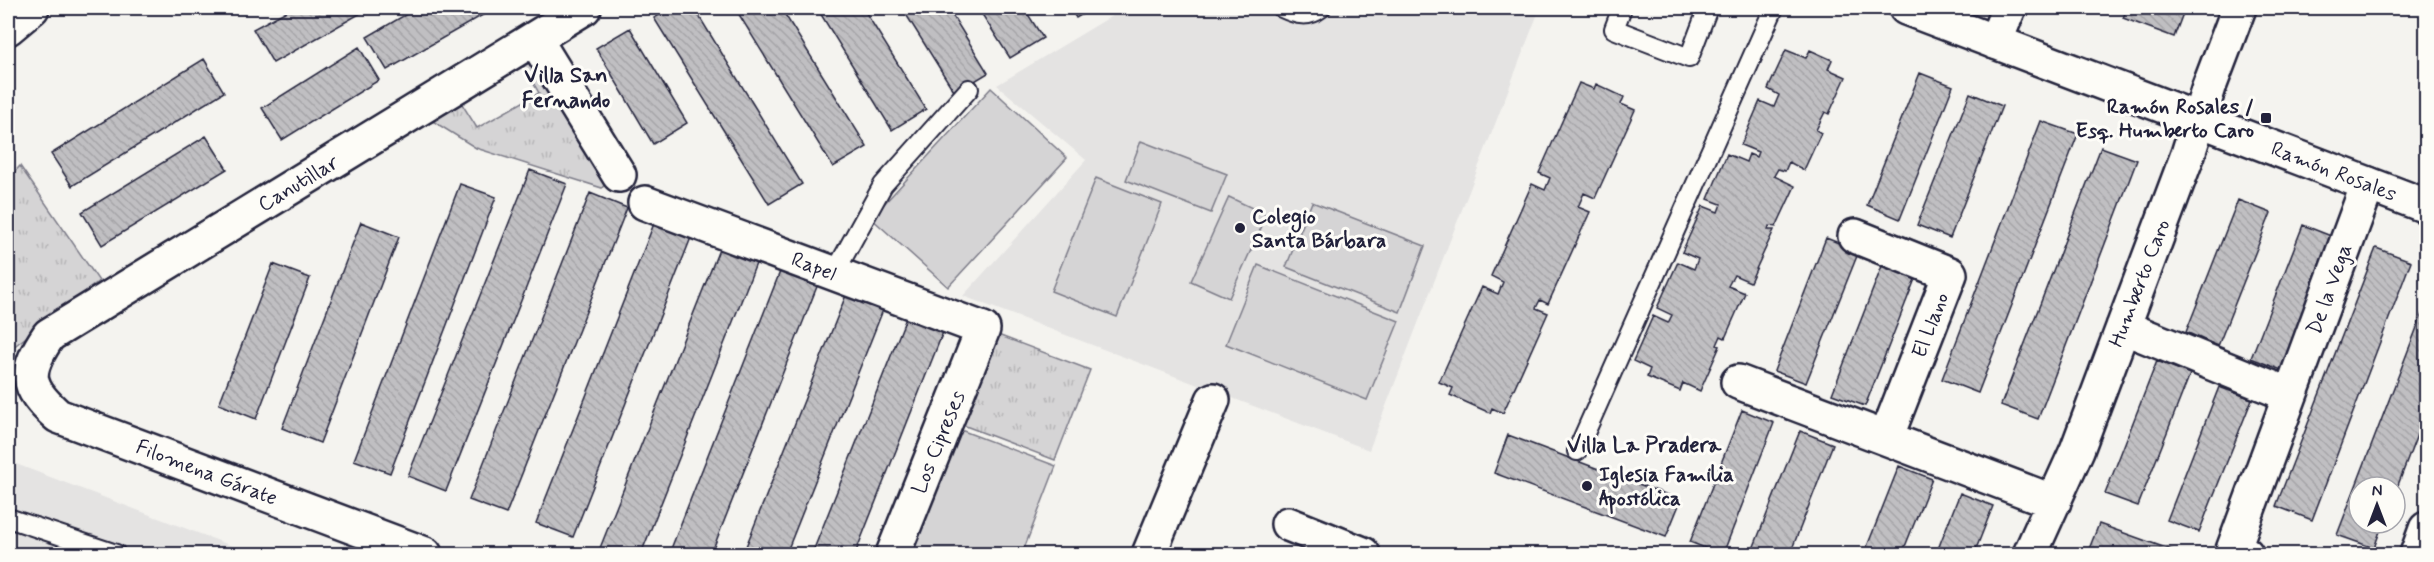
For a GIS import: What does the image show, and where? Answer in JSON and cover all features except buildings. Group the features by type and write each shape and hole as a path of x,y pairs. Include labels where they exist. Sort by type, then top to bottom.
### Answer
{"street":[{"path":"8,28 32,8"},
{"name":"Canutillar","path":"19,377 49,335 584,8"},
{"name":"Ramón Rosales","path":"1906,8 2427,206"},
{"path":"1995,42 2009,8"},
{"name":"Humberto Caro","path":"2030,555 2077,450 2238,8"},
{"path":"535,39 619,175"},
{"name":"De la Vega","path":"2246,555 2233,550 2368,184"},
{"name":"Rapel","path":"645,203 983,329"},
{"name":"El Llano","path":"1855,236 1950,274 1886,438"},
{"path":"2123,327 2290,395"},
{"name":"Los Cipreses","path":"893,555 983,329"},
{"name":"Filomena Gárate","path":"19,377 58,416 425,555"},
{"path":"1738,382 2054,502"},
{"path":"1149,555 1213,400"},
{"path":"1288,524 1354,553"},
{"path":"2417,555 2427,529"}],"lane":[{"path":"1282,8 1296,14 1309,15 1321,8"},
{"path":"1622,8 1614,29 1689,58 1708,8"},
{"path":"1577,451 1774,8"},
{"path":"834,274 883,185 969,89"},
{"path":"8,518 116,555"}],"shaded area":[{"name":"Colegio Santa Bárbara","path":"1125,8 1540,8 1369,450 963,296 1086,160 997,85"},
{"path":"8,461 253,554 8,554"}],"green space":[{"path":"530,54 605,184 602,188 476,148 423,115 457,96 477,128 539,93 520,60"},
{"path":"991,88 1067,158 948,287 871,218"},
{"path":"1141,141 1227,174 1211,213 1126,180"},
{"path":"20,166 99,281 8,351 8,179"},
{"path":"1096,178 1162,204 1117,317 1051,291"},
{"path":"1229,197 1267,215 1229,298 1191,281"},
{"path":"1312,202 1425,246 1400,312 1286,267"},
{"path":"1258,265 1399,321 1367,400 1226,344"},
{"path":"998,335 1090,370 1055,460 963,425"},
{"path":"958,429 1056,466 1022,554 909,554"}],"place":[{"name":"Ramón Rosales / Esq. Humberto Caro","path":"2266,118"},
{"name":"Colegio Santa Bárbara","path":"1240,228"},
{"name":"Iglesia Familia Apostólica","path":"1587,486"}],"district":[{"name":"Villa San Fernando","path":"566,86"},
{"name":"Villa La Pradera","path":"1644,444"}]}
